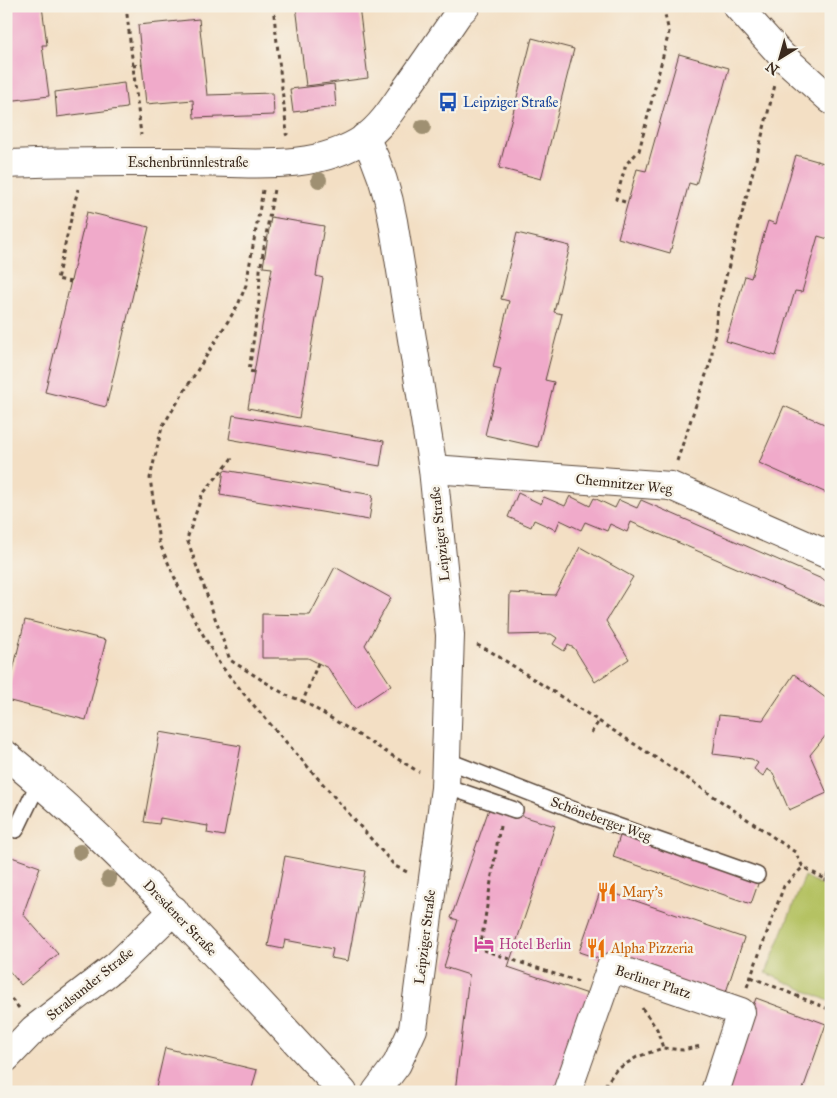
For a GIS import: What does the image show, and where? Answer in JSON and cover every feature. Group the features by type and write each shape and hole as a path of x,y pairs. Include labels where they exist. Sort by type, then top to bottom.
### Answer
{"street":[{"path":"365,137 384,120 458,14 466,6"},
{"path":"737,6 782,56 831,100"},
{"name":"Eschenbrünnlestraße","path":"6,164 85,161 265,163 308,160 344,149 365,137"},
{"name":"Leipziger Straße","path":"365,137 378,162 388,191 433,469 450,635 445,778 413,1029 397,1064 376,1092"},
{"name":"Chemnitzer Weg","path":"433,469 671,486 831,556"},
{"name":"Dresdener Straße","path":"6,755 96,833 174,910 343,1092"},
{"name":"Stralsunder Straße","path":"6,1058 15,1032 116,966 174,910"},
{"name":"Berliner Platz","path":"566,1092 611,966 738,1011"},
{"path":"715,1092 741,1012 738,1011"}],"lane":[{"path":"445,778 515,810"},
{"name":"Schöneberger Weg","path":"445,778 592,817 757,875"},
{"path":"16,830 39,782"}],"path":[{"path":"126,6 145,162"},
{"path":"273,6 287,134"},
{"path":"625,202 616,199 626,164 640,151 669,32 663,6"},
{"path":"671,486 683,439 711,360 718,308 782,56"},
{"path":"133,66 142,65"},
{"path":"71,282 57,279 85,161"},
{"path":"265,163 261,208 246,286 238,305 162,427 150,478 159,542 188,608 219,663 249,700 395,866 432,884"},
{"path":"254,372 249,371 274,188"},
{"path":"259,301 266,302"},
{"path":"232,458 202,495 187,539 230,660 286,695 303,701 445,778"},
{"path":"450,635 490,651 687,778 795,852 803,867 831,883"},
{"path":"303,701 318,663"},
{"path":"591,733 599,721"},
{"path":"492,821 500,824 480,949 603,990 643,1009 657,1029 663,1048"},
{"path":"738,1011 784,886 803,867"},
{"path":"825,880 831,871"},
{"path":"751,977 831,1010"},
{"path":"600,1092 616,1070 637,1057 663,1048 683,1050 710,1042"}],"green space":[{"path":"805,876 831,890 831,1002 766,973"}],"building":[{"path":"6,6 42,6 47,45 42,45 49,96 7,101"},
{"path":"296,6 359,6 368,78 306,86"},
{"path":"199,19 207,95 273,93 274,115 194,118 193,100 146,104 138,25"},
{"path":"532,38 574,49 541,179 499,168"},
{"path":"679,54 729,68 696,185 689,183 670,253 618,238 637,169 646,171"},
{"path":"124,83 127,108 57,117 55,92"},
{"path":"334,84 336,107 293,112 290,89"},
{"path":"796,155 831,165 831,229 828,239 818,236 802,292 795,291 776,356 726,341 745,276 751,278 768,221 776,224"},
{"path":"87,212 149,227 106,407 45,392"},
{"path":"271,217 324,226 316,276 323,278 299,418 248,408 272,268 263,267"},
{"path":"517,233 570,246 554,312 562,314 545,380 554,382 538,447 485,435 501,369 493,367 509,301 501,299"},
{"path":"784,406 831,427 831,495 759,463"},
{"path":"233,415 384,441 380,466 229,439"},
{"path":"224,470 373,495 369,520 220,495"},
{"path":"518,493 541,504 544,497 565,506 570,496 590,506 594,498 615,508 619,500 637,508 641,500 831,583 831,609 631,522 627,532 610,524 607,531 585,522 581,530 560,520 556,530 534,520 531,527 508,517"},
{"path":"580,547 633,577 606,621 629,659 595,682 574,648 568,645 564,651 553,644 557,638 551,634 509,635 510,593 555,595"},
{"path":"335,567 391,598 365,645 391,685 355,709 328,668 308,658 262,658 262,614 310,615"},
{"path":"25,620 106,640 86,720 6,700"},
{"path":"794,674 831,702 831,729 810,755 827,793 789,810 773,773 767,769 763,776 754,769 758,763 752,759 713,754 719,715 763,720"},
{"path":"160,732 241,746 224,836 207,833 208,826 160,818 159,824 144,822"},
{"name":"Hotel Berlin","path":"490,806 555,826 508,967 591,995 557,1092 455,1092 469,975 444,967 458,920 451,918"},
{"path":"621,833 759,881 751,904 613,857"},
{"path":"6,855 40,867 23,914 58,954 21,985 6,967"},
{"path":"285,856 365,871 348,961 331,958 333,949 285,940 283,949 268,946"},
{"path":"601,889 744,938 723,1001 579,952"},
{"path":"756,998 826,1024 802,1092 724,1092"},
{"path":"165,1048 257,1070 251,1092 155,1092"}],"place":[{"name":"Leipziger Straße","path":"448,102"},
{"name":"Mary's","path":"607,892"},
{"name":"Hotel Berlin","path":"484,944"},
{"name":"Alpha Pizzeria","path":"596,948"}]}
